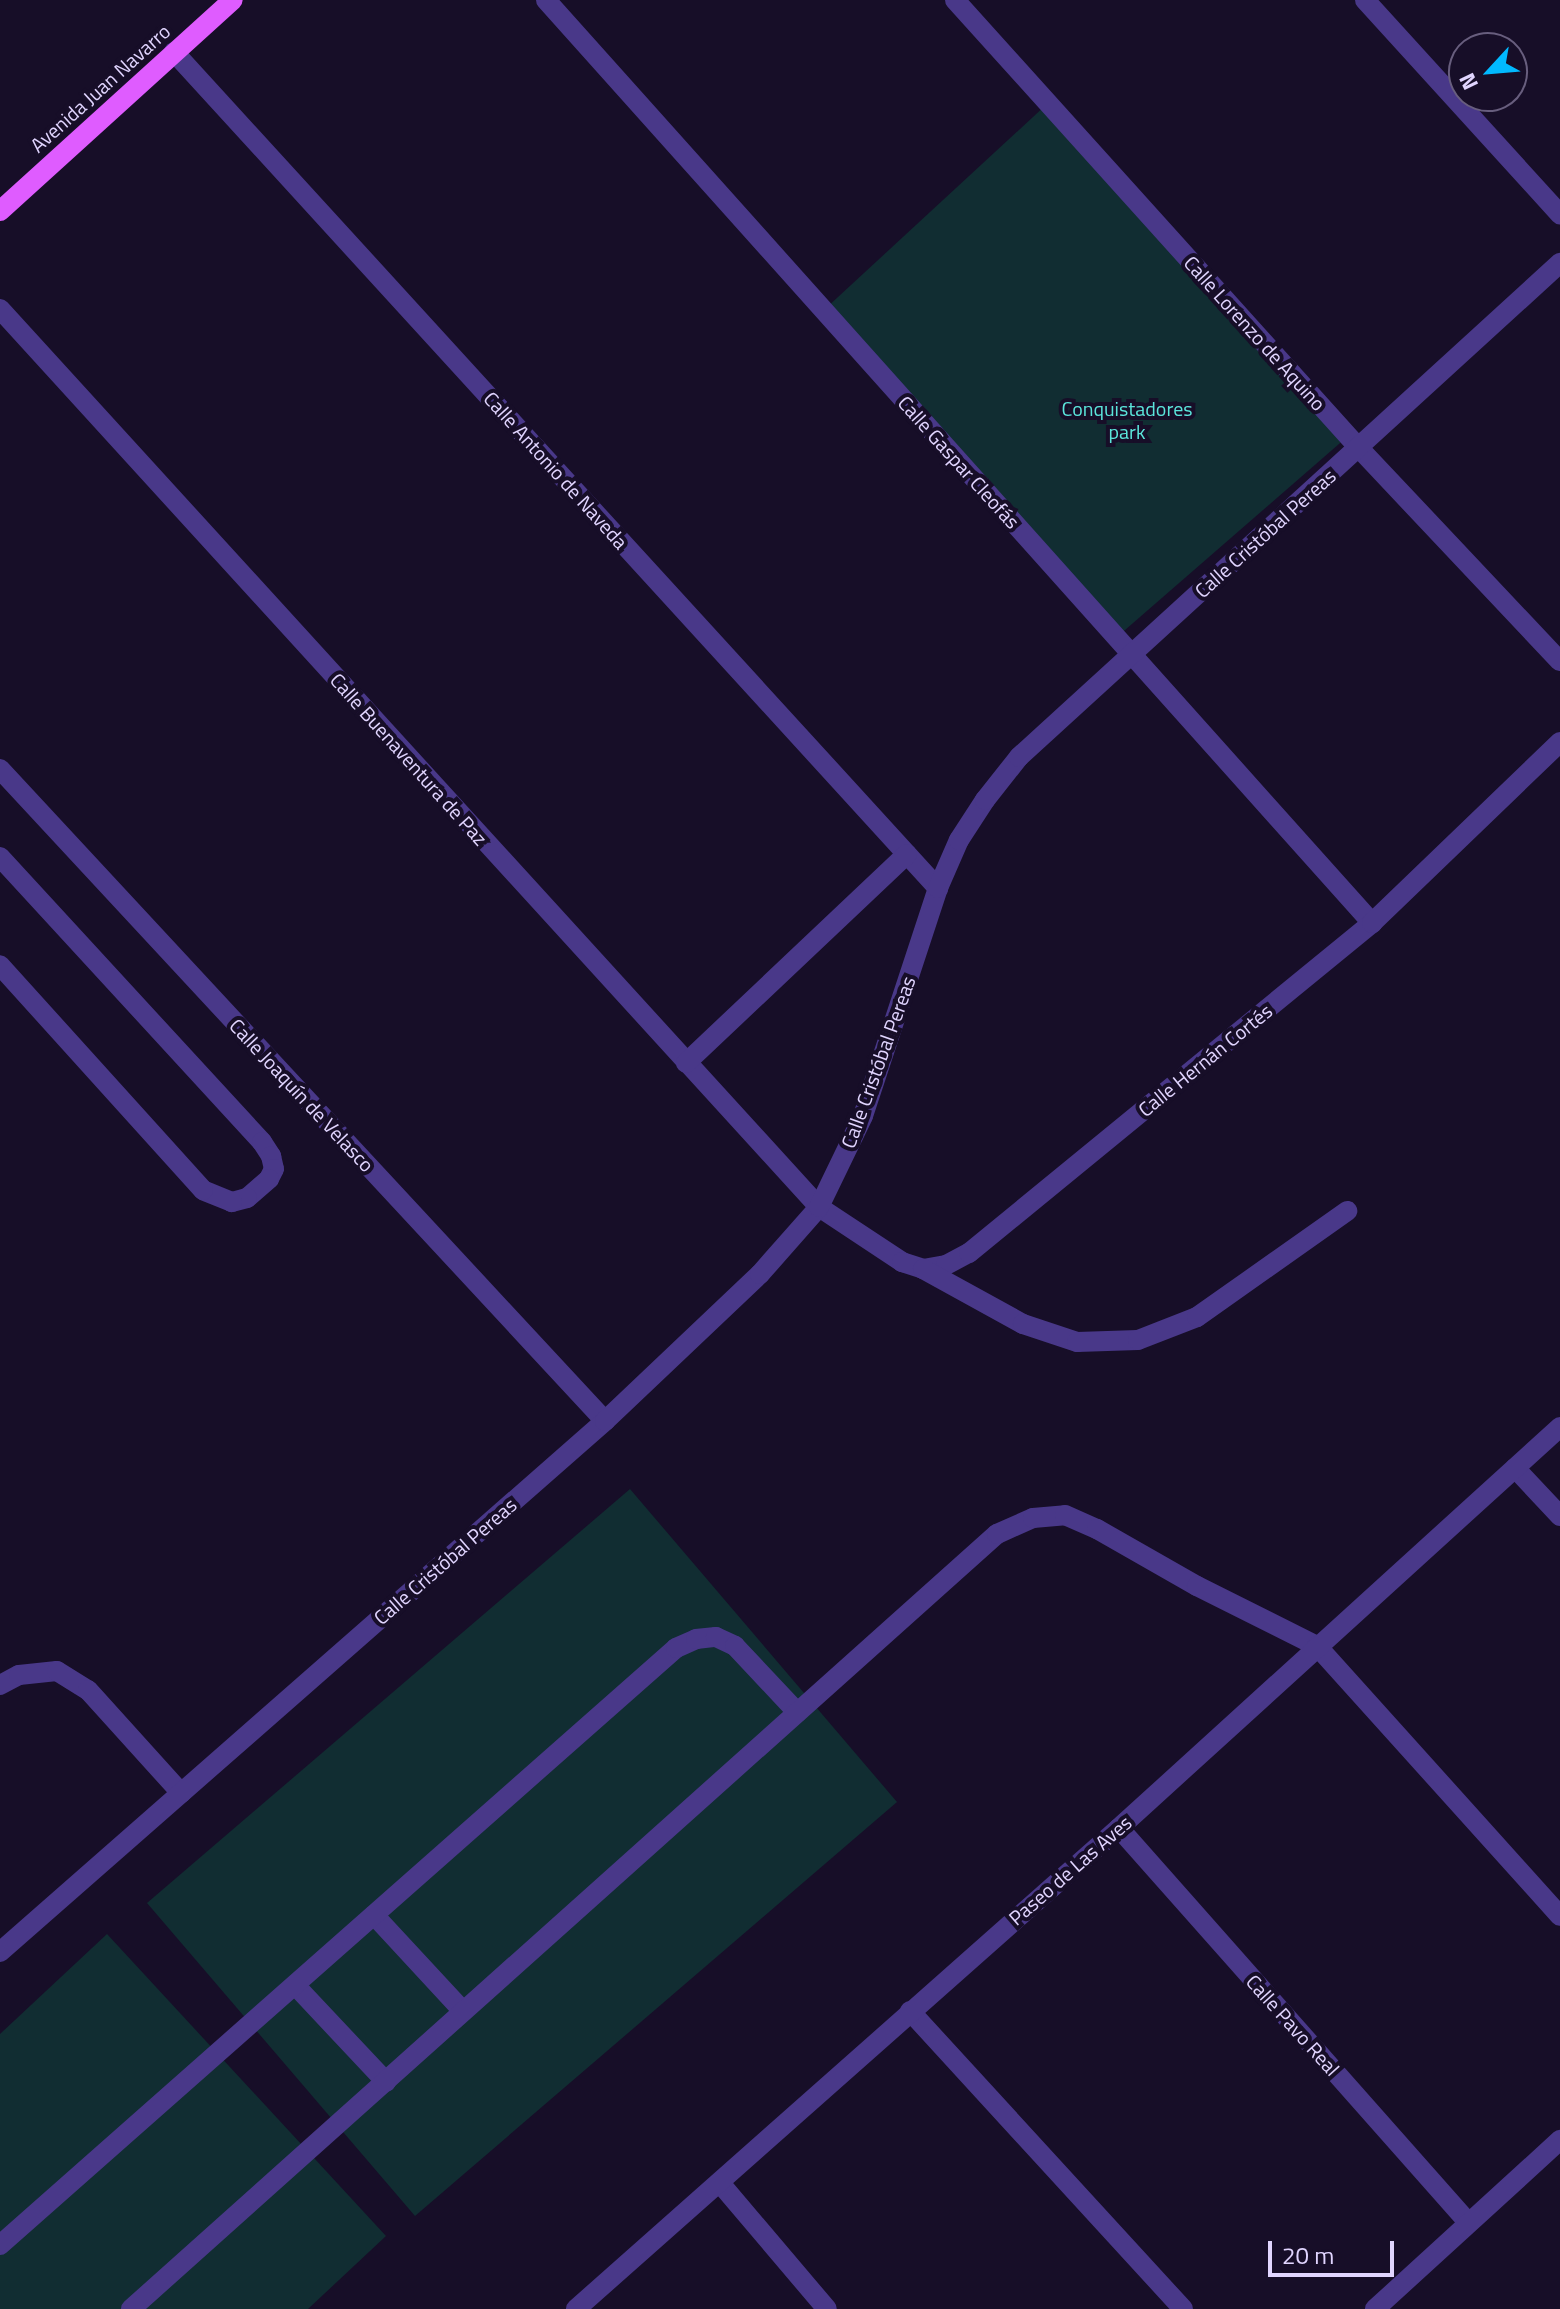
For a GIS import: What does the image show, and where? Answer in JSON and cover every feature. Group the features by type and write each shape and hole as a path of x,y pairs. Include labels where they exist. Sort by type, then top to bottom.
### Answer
{"main road":[{"name":"Avenida Juan Navarro","path":"2,205 233,0"}],"street":[{"name":"Calle Gaspar Cleofás","path":"546,0 1372,923"},
{"name":"Calle Lorenzo de Aquino","path":"955,0 1358,447 1560,661"},
{"path":"1365,0 1560,214"},
{"name":"Calle Antonio de Naveda","path":"174,52 938,888"},
{"name":"Calle Cristóbal Pereas","path":"0,1952 605,1421 760,1274 819,1207 863,1116 938,888 959,840 1019,757 1560,263"},
{"name":"Calle Buenaventura de Paz","path":"0,309 819,1207"},
{"name":"Calle Hernán Cortés","path":"923,1269 946,1265 969,1253 1372,923 1560,742"},
{"name":"Calle Joaquín de Velasco","path":"0,769 605,1421"},
{"path":"686,1063 907,854"},
{"path":"0,857 262,1142 271,1156 274,1169 269,1179 247,1198 232,1202 203,1190 0,965"},
{"path":"819,1207 902,1262 923,1269 1023,1324 1077,1342 1138,1340 1197,1317 1347,1211"},
{"name":"Paseo de Las Aves","path":"576,2309 1119,1828 1560,1427"},
{"path":"1515,1468 1560,1516"},
{"path":"131,2309 997,1534 1033,1518 1065,1515 1097,1529 1197,1586 1317,1646 1560,1916"},
{"path":"0,2245 676,1648 696,1639 716,1637 735,1646 797,1712"},
{"path":"0,1685 19,1675 57,1671 88,1690 181,1793"},
{"name":"Calle Pavo Real","path":"1119,1828 1468,2222"},
{"path":"374,1915 463,2011"},
{"path":"295,1985 386,2082"},
{"path":"910,2011 1183,2309"},
{"path":"1375,2309 1560,2140"},
{"path":"720,2183 827,2309"}],"green space":[{"name":"Conquistadores park","path":"1047,104 1347,437 1117,637 825,309"},
{"path":"630,1489 897,1802 415,2216 147,1903"},
{"path":"107,1934 386,2236 308,2309 0,2309 0,2034"}]}
